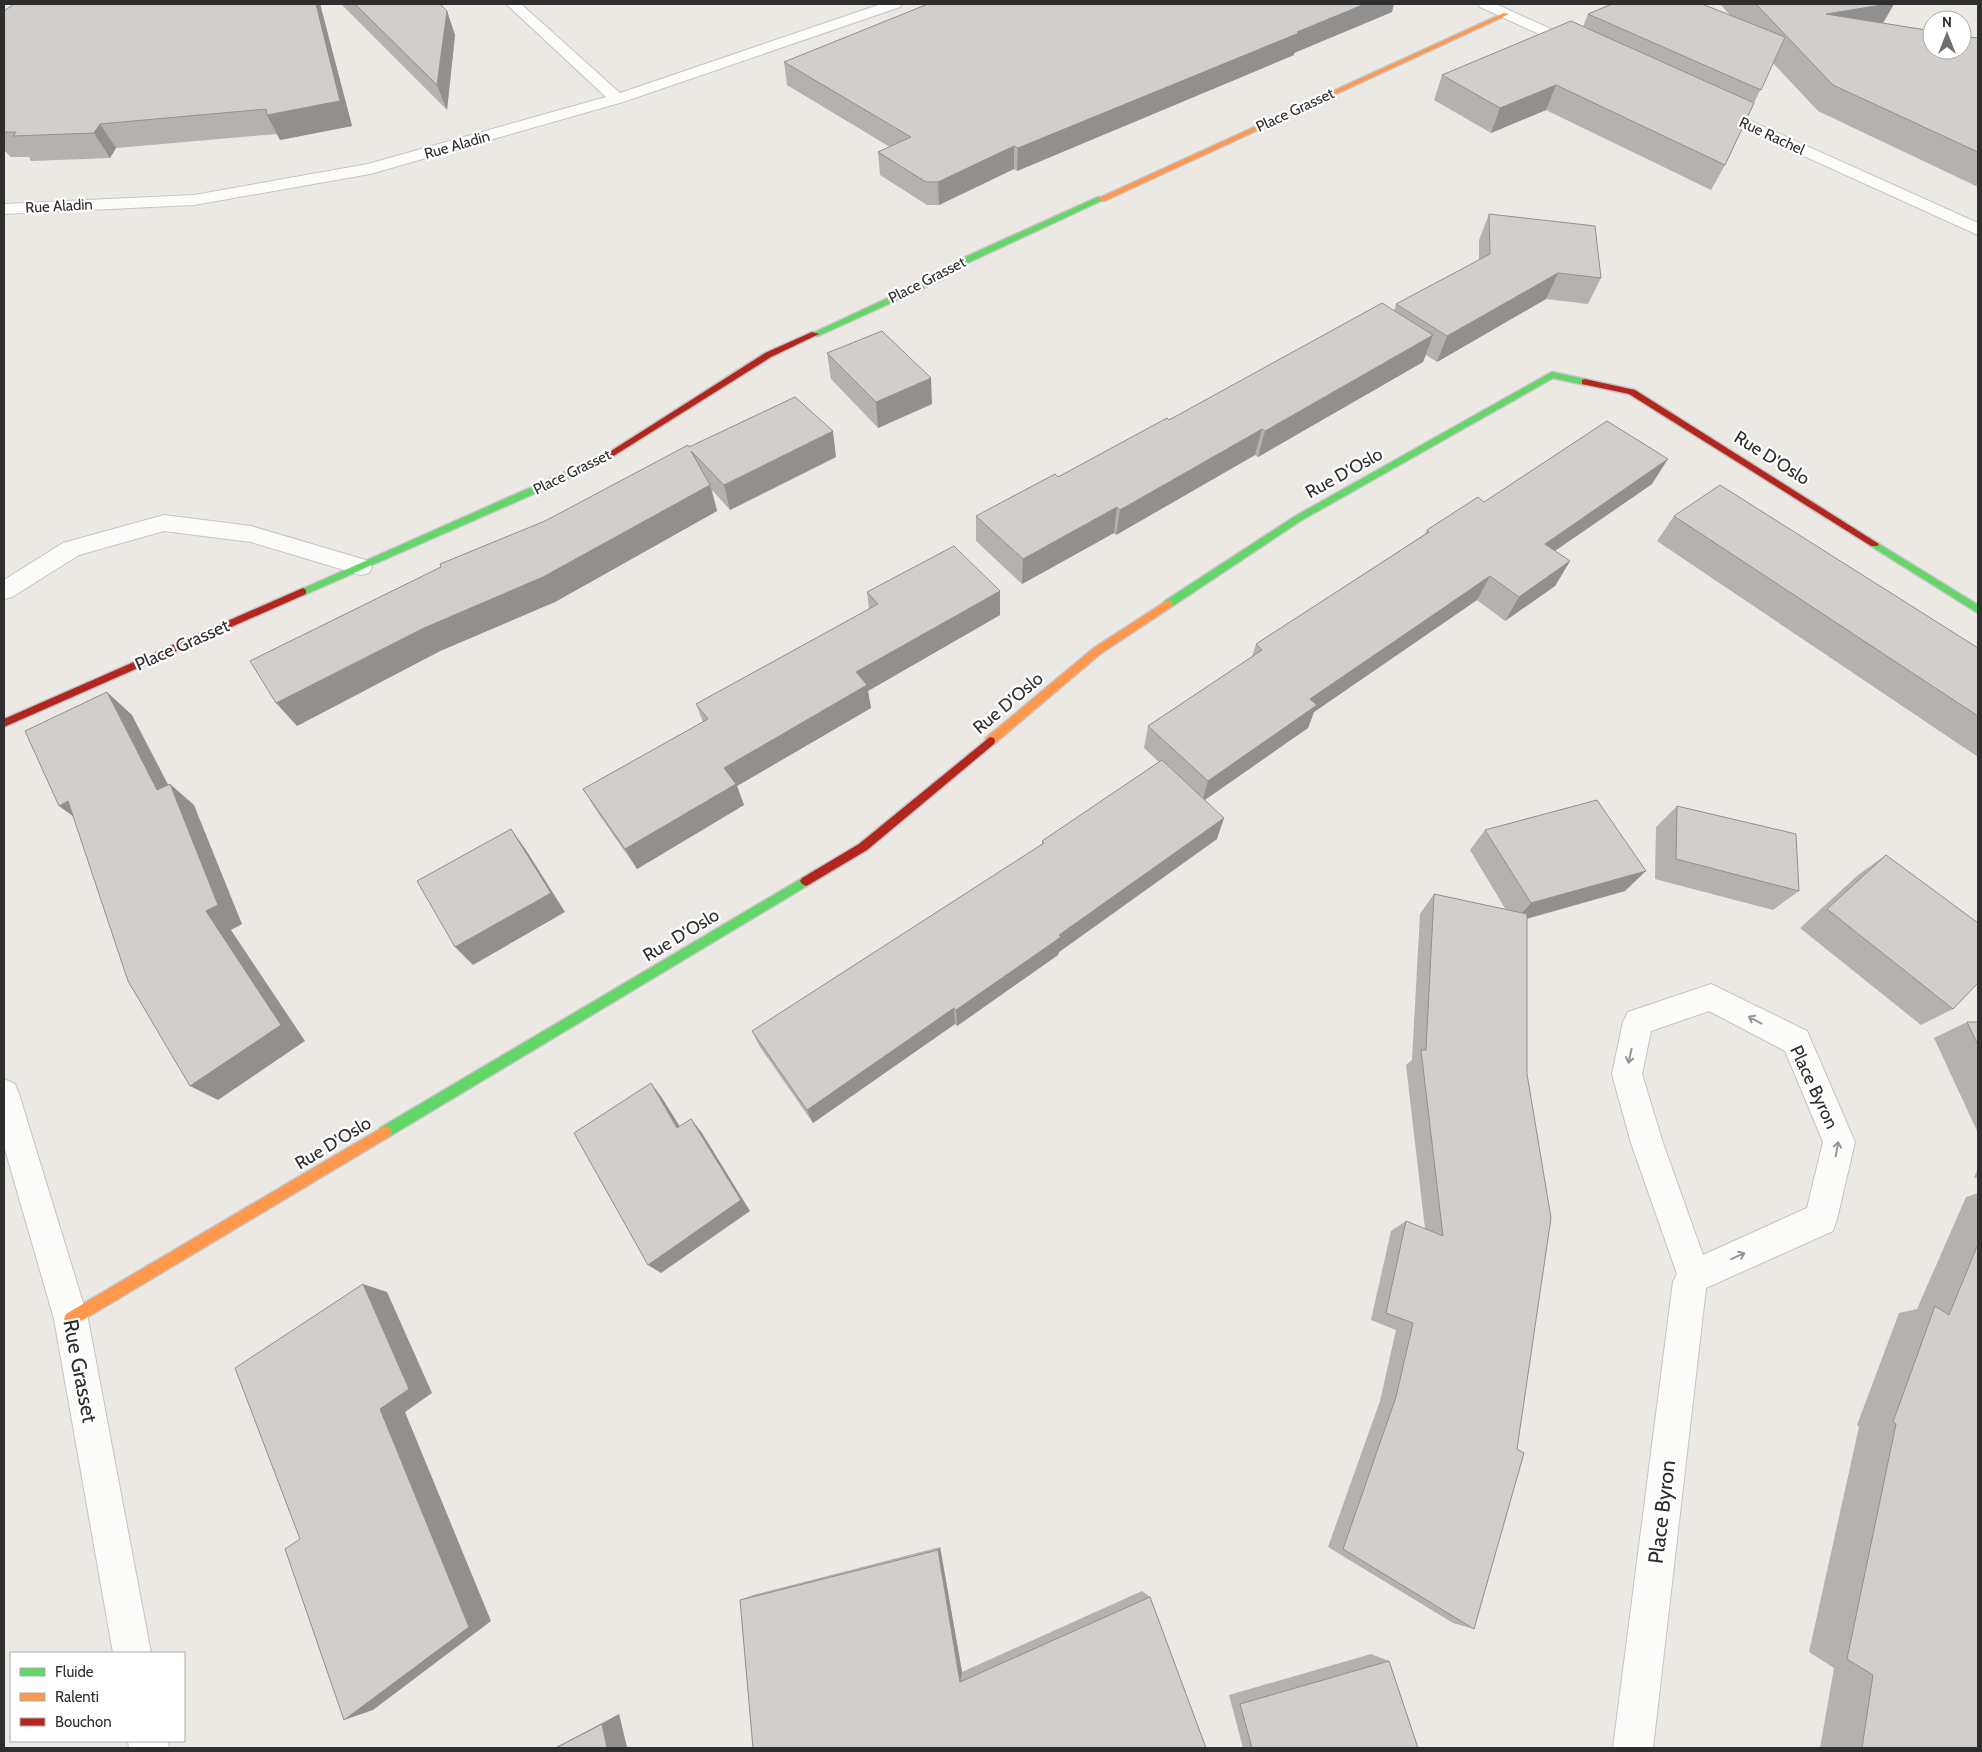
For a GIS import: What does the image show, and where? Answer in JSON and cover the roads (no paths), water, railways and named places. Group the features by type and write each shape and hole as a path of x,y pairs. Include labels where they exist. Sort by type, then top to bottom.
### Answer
{"street":[{"path":"513,4 617,99"},
{"name":"Rue Aladin","path":"4,209 194,200 370,170 617,99 895,4"},
{"path":"1485,4 1597,56"},
{"name":"Place Grasset","path":"4,723 594,464 768,355 938,278 962,262 1506,14"},
{"name":"Rue Rachel","path":"1697,101 1978,230"},
{"name":"Rue D'Oslo","path":"71,1319 863,847 1097,651 1297,519 1552,375 1632,392 1978,609"},
{"path":"4,591 71,549 164,523 251,534 361,567"},
{"name":"Place Byron","path":"1633,1748 1690,1282 1694,1276 1821,1218 1839,1142 1796,1041 1710,997 1638,1022 1626,1074 1647,1143 1694,1276"},
{"name":"Rue Grasset","path":"4,1094 71,1319 132,1652"}]}
